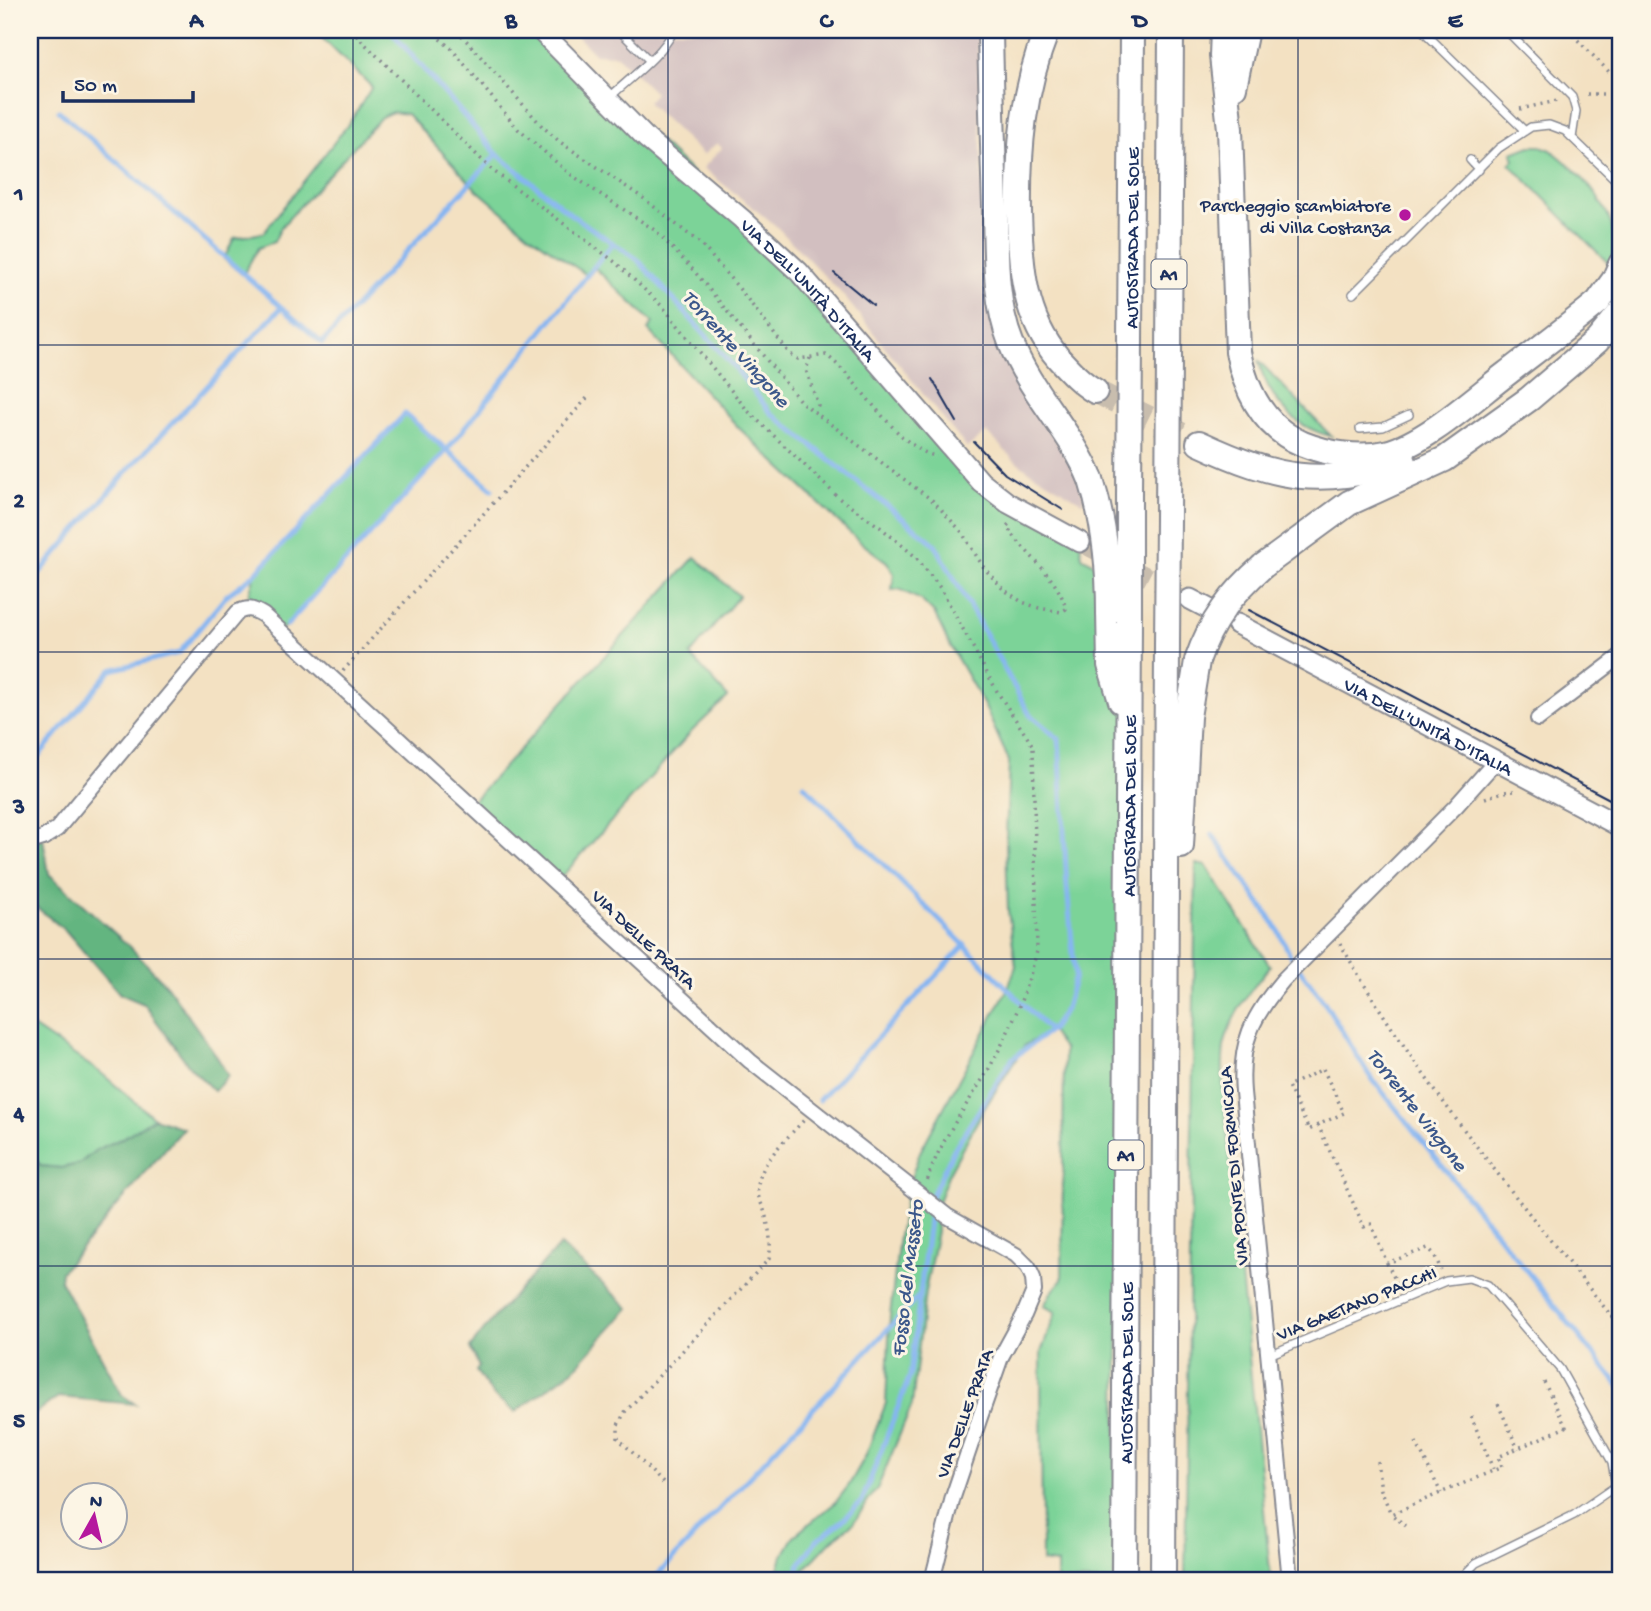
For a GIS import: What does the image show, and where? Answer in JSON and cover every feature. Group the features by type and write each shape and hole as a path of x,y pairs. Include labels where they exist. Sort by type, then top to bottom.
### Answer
{"highway":[{"path":"990,30 997,262 1003,315 1011,342 1025,372 1077,449 1091,480 1102,517 1119,617"},
{"path":"1047,30 1030,79 1021,131 1018,182 1022,274 1032,315 1049,346 1075,375 1095,391"},
{"name":"AUTOSTRADA DEL SOLE","path":"1124,1581 1129,730 1110,665 1119,617 1129,497 1132,30"},
{"name":"AUTOSTRADA DEL SOLE","path":"1163,1581 1171,30"},
{"path":"1223,30 1223,83 1230,130"},
{"path":"1246,30 1234,78 1230,130 1236,318 1241,369 1252,396 1270,422 1291,438 1318,450 1342,454 1388,453 1412,442 1448,420 1598,302 1614,280 1621,264"},
{"path":"1166,957 1183,834 1188,717 1197,661 1212,625 1224,606 1263,565 1349,503 1445,459 1529,399 1597,341 1621,312"},
{"path":"1199,443 1246,464 1274,472 1315,477 1346,477 1438,452 1529,399"}],"street":[{"name":"VIA DELL'UNITÀ D'ITALIA","path":"540,30 659,150 742,219 799,272 981,482 1008,503 1080,542"},
{"path":"1190,598 1209,608"},
{"name":"VIA DELLE PRATA","path":"30,842 57,829 238,612 252,608 263,615 750,1061 922,1198 947,1216 1016,1255 1028,1267 1033,1278 1034,1291 1001,1357 953,1497 932,1581"},
{"name":"VIA DELL'UNITÀ D'ITALIA","path":"1237,624 1621,827"},
{"path":"1538,719 1621,656"},
{"name":"VIA PONTE DI FORMICOLA","path":"1290,1581 1241,1072 1244,1048 1261,1007 1283,980 1456,806 1496,761"}],"lane":[{"path":"619,30 649,60"},
{"path":"607,99 649,60 674,30"},
{"path":"1422,30 1525,131"},
{"path":"1506,30 1572,97 1576,111 1572,138"},
{"path":"1353,294 1499,148 1537,126 1549,125 1572,138 1619,183 1621,193"},
{"path":"1469,160 1479,170"},
{"path":"1360,429 1383,427 1409,415"},
{"name":"VIA GAETANO PACCHI","path":"1269,1355 1446,1281 1469,1278 1488,1285 1560,1369 1612,1462 1616,1486 1574,1515 1476,1563 1458,1581"}],"path":[{"path":"351,30 492,170 615,262 663,307 748,411 804,466 840,499 916,557 941,589 998,693 1033,746 1037,951 1026,993 989,1068 932,1164 922,1198"},
{"path":"429,30 451,48 518,129 570,174 656,232 695,272 801,402 933,501 961,531 984,568 1003,589 1022,602 1061,612 1066,609 1063,600 1047,573 1017,543 1007,523 1020,528"},
{"path":"457,30 542,126 560,142 643,198 701,244 789,353 798,359 826,355 904,437 929,454 939,457 954,453"},
{"path":"1568,30 1621,84"},
{"path":"1587,94 1607,94"},
{"path":"1520,109 1557,100"},
{"path":"810,357 806,370 817,396 818,405 815,411"},
{"path":"335,680 588,397"},
{"path":"1479,803 1497,793 1519,792"},
{"path":"1333,929 1370,996 1468,1134 1621,1328"},
{"path":"1322,1069 1344,1114 1318,1125 1309,1130 1288,1086 1322,1069"},
{"path":"663,1483 618,1438 618,1425 625,1412 769,1259 771,1248 768,1224 758,1194 760,1179 767,1163 812,1110"},
{"path":"1318,1125 1364,1227 1371,1224 1404,1298"},
{"path":"1387,1263 1427,1248 1434,1254 1446,1281"},
{"path":"1391,1514 1502,1467 1498,1457 1566,1427 1544,1382"},
{"path":"1498,1404 1518,1449"},
{"path":"1471,1416 1494,1470"},
{"path":"1416,1442 1441,1493"},
{"path":"1377,1461 1381,1490 1391,1514 1406,1526"}],"shaded area":[{"path":"571,30 977,30 986,288 995,338 1019,387 1075,473 1083,503 1028,470 987,432 967,448 842,294 776,226 703,168 722,148 717,143 703,155 647,102 655,93 616,55 595,54"}],"green space":[{"path":"314,30 540,30 742,219 964,464 1080,542 1082,557 1109,572 1129,730 1114,1581 1057,1581 1057,1564 1042,1562 1041,1352 1056,1312 1044,1306 1062,1280 1064,1049 1050,1031 1025,1045 984,1109 949,1173 936,1207 937,1231 925,1292 912,1405 878,1487 853,1523 831,1541 803,1571 800,1581 774,1581 782,1557 794,1536 835,1503 865,1457 886,1403 890,1316 908,1186 920,1152 1008,988 1016,966 1008,911 1006,839 1009,761 985,707 935,614 921,600 899,589 892,590 894,574 887,562 860,542 740,429 648,330 653,323 595,268 588,276 529,234 475,188 407,114 392,112 381,117 281,227 274,242 258,248 243,275 224,259 234,238 263,233 350,122 372,87"},
{"path":"1530,146 1551,150 1577,173 1600,200 1613,232 1611,266 1510,164 1514,160 1512,153"},
{"path":"1258,360 1331,436 1317,432 1293,418 1275,398"},
{"path":"405,414 447,450 287,625 280,630 245,608 255,574"},
{"path":"695,557 739,596 690,655 728,697 692,731 557,882 470,804"},
{"path":"43,838 49,874 131,948 167,986 216,1055 228,1076 214,1091 190,1067 144,1004 120,994 66,931 30,902 30,842"},
{"path":"1196,864 1206,866 1270,966 1231,1024 1224,1047 1223,1091 1271,1581 1185,1581"},
{"path":"30,1025 101,1073 154,1118 123,1138 96,1150 79,1164 61,1168 41,1166 30,1153"},
{"path":"154,1118 183,1128 61,1272 60,1280 122,1395 135,1404 58,1397 30,1417 30,1153 41,1166 61,1168 79,1164 96,1150 123,1138"},
{"path":"560,1245 629,1308 573,1370 515,1412 493,1395 476,1371 479,1367 470,1348 496,1315"}],"waterway":[{"name":"Torrente Vingone","path":"390,30 497,154 573,216 637,259 735,368 771,413 935,544 1030,715 1059,739 1075,976 1066,1008 1052,1029 1012,1059 954,1149 932,1195 910,1376 862,1501 816,1541 800,1563 794,1581"},
{"path":"59,111 322,343 497,154"},
{"path":"287,625 447,450 613,243"},
{"path":"30,584 129,469 281,308"},
{"path":"30,766 111,670 179,653 227,595 255,574 405,414 492,489"},
{"path":"804,785 1050,1031"},
{"name":"Torrente Vingone","path":"1212,834 1277,928 1292,959 1323,1000 1369,1075 1621,1388"},
{"path":"819,1100 965,945"},
{"name":"Fosso del Masseto","path":"652,1581 918,1297"}],"tunnel":[{"path":"1095,391 1199,443"},
{"path":"1080,542 1190,599"}],"tram line":[{"path":"834,273 873,305"},
{"path":"932,379 957,422"},
{"path":"974,442 1005,474 1063,510"},
{"path":"1249,610 1621,805"}],"place":[{"name":"Parcheggio scambiatore di Villa Costanza","path":"1405,215"}]}
